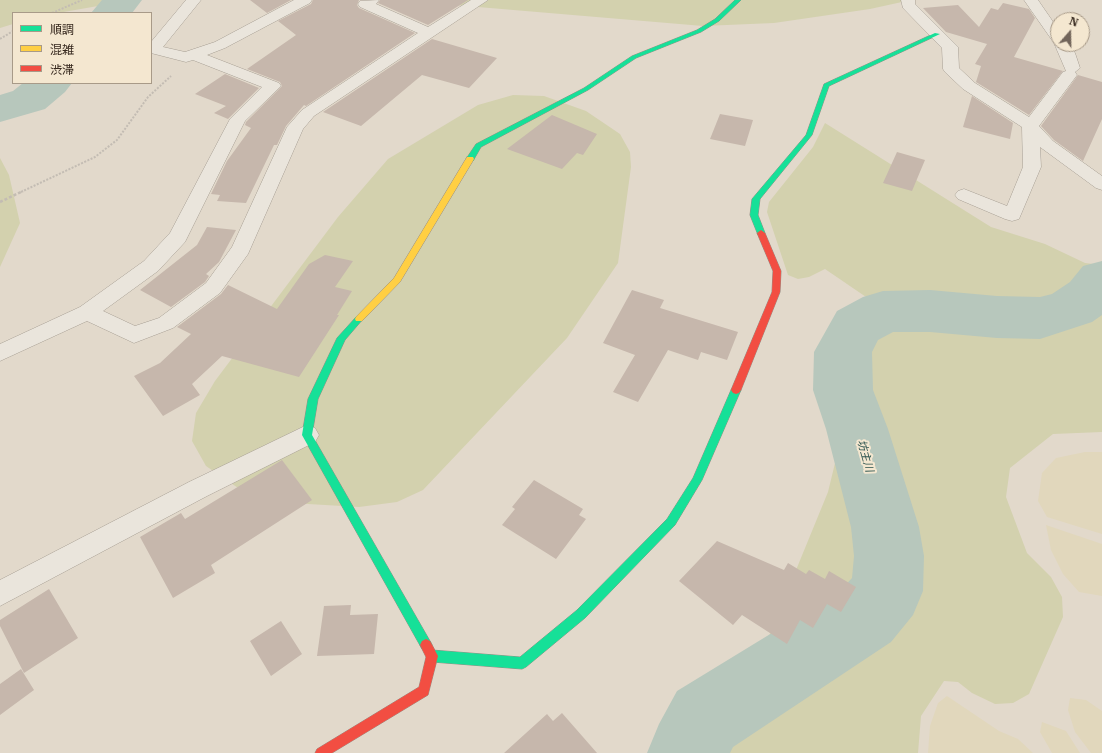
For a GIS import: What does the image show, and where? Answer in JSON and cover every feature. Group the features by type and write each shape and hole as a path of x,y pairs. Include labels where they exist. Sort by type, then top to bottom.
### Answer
{"street":[{"path":"0,353 87,312 151,266 178,237 238,119 273,86 190,56 153,49 194,0"},
{"path":"190,56 220,46 272,16 305,0"},
{"path":"372,0 366,4 429,33"},
{"path":"87,312 134,335 166,323 213,288 241,249 295,127 308,113 378,65 481,0"},
{"path":"321,753 424,691 432,656 307,435 313,399 341,338 397,280 478,146 586,89 634,57 699,31 717,20 738,0"},
{"path":"908,0 908,5 950,47 951,69 969,86 1026,122 1047,145 1098,181"},
{"path":"1031,0 1050,28"},
{"path":"432,656 522,663 581,614 671,522 697,480 730,405 776,292 777,271 754,215 756,199 809,135 826,85 838,78 905,50 937,34"},
{"path":"964,195 1012,215 1032,167 1030,127 1070,71 1066,52"},
{"path":"0,594 198,489 307,435"}],"path":[{"path":"54,12 82,0"},
{"path":"0,39 12,32"},
{"path":"0,202 95,158 117,140 148,96 168,80 190,56"}],"shaded area":[{"path":"0,0 132,0 64,12 12,12 12,24 0,28"},
{"path":"395,0 911,0 870,9 774,23 703,26"},
{"path":"513,95 544,96 586,111 620,134 630,152 631,167 618,263 567,338 423,490 397,502 359,507 291,503 241,490 206,466 192,441 196,413 215,381 338,217 388,159 478,105"},
{"path":"825,123 991,227 1045,244 1085,263 1102,265 1102,432 1053,434 1010,468 1006,497 1027,553 1051,577 1062,597 1063,617 1029,694 1013,703 995,704 972,693 958,682 944,681 921,716 918,753 721,753 828,492 836,459 822,396 825,368 849,319 869,299 825,269 809,277 798,279 788,275 767,212 769,202 813,147"},
{"path":"0,158 9,175 20,223 0,267"},
{"path":"1085,452 1102,452 1102,534 1047,517 1038,501 1042,473 1056,458"},
{"path":"1046,525 1102,544 1102,596 1079,592 1063,574 1051,550"},
{"path":"947,696 999,731 1018,739 1033,753 928,753 930,726 938,703"},
{"path":"1070,698 1086,700 1102,711 1102,753 1091,753 1075,732 1068,710"},
{"path":"1042,722 1066,731 1080,753 1052,753 1040,732"}],"building":[{"path":"250,0 291,0 267,13"},
{"path":"313,0 359,0 357,5 359,8 415,33 306,106 304,105 286,126 277,145 274,145 246,203 217,201 220,195 211,194 227,161 251,128 245,125 246,122 282,86 280,82 247,69 296,35 278,21 311,4"},
{"path":"380,0 468,0 428,25 378,3"},
{"path":"1003,3 1029,9 1035,18 1014,57 1063,71 1029,115 976,82 981,66 975,64 987,44 946,32 923,8 958,5 979,27 991,8 998,10"},
{"path":"432,39 497,58 469,88 422,75 361,126 323,112"},
{"path":"225,74 259,88 228,119 214,113 226,106 195,94"},
{"path":"1078,75 1102,82 1102,119 1083,161 1054,140 1041,126"},
{"path":"972,96 1013,123 1010,139 963,127"},
{"path":"720,114 753,120 745,146 710,139"},
{"path":"552,115 597,134 583,155 577,153 562,169 507,149"},
{"path":"897,152 925,160 912,191 883,183"},
{"path":"207,227 236,230 219,262 206,274 209,276 205,282 171,307 140,290 197,245"},
{"path":"325,255 353,261 335,287 352,291 337,315 339,315 299,377 222,356 192,384 200,395 163,416 134,376 160,363 191,334 177,327 221,294 228,285 277,309 309,264"},
{"path":"632,290 664,300 660,308 738,332 727,360 701,352 698,360 668,350 638,402 613,392 635,355 603,343"},
{"path":"282,460 312,500 211,565 215,573 173,598 140,537 181,513 185,519"},
{"path":"534,480 583,509 579,515 586,519 556,559 502,525 515,509 512,507"},
{"path":"717,541 784,570 788,563 806,574 809,570 825,579 829,571 856,587 841,612 827,604 813,628 800,620 787,644 742,615 733,625 679,581"},
{"path":"49,589 78,638 24,673 0,626 0,620"},
{"path":"351,605 350,615 378,614 374,654 317,656 324,606"},
{"path":"281,621 302,654 271,676 250,641"},
{"path":"21,669 34,690 0,715 0,684"},
{"path":"562,713 597,753 504,753 547,714 553,721"}],"waterway":[{"path":"112,12 123,0"},
{"path":"0,109 29,100 49,84"},
{"name":"坊主川","path":"688,753 705,719 865,617 887,591 889,556 885,527 857,429 843,390 843,352 857,326 883,312 930,311 997,317 1040,318 1072,308 1090,296 1102,280"}],"traffic: fast":[{"path":"470,159 478,146 586,89 634,57 699,31 717,20 738,0"},
{"path":"761,233 754,215 756,199 809,135 826,85 937,34"},
{"path":"359,319 341,338 313,399 307,435 426,645"},
{"path":"432,656 522,663 581,614 671,522 697,480 736,390"}],"traffic: slow":[{"path":"359,319 397,280 470,159"}],"traffic: jam":[{"path":"736,390 776,292 777,271 761,233"},
{"path":"321,753 424,691 432,656 426,645"}]}
